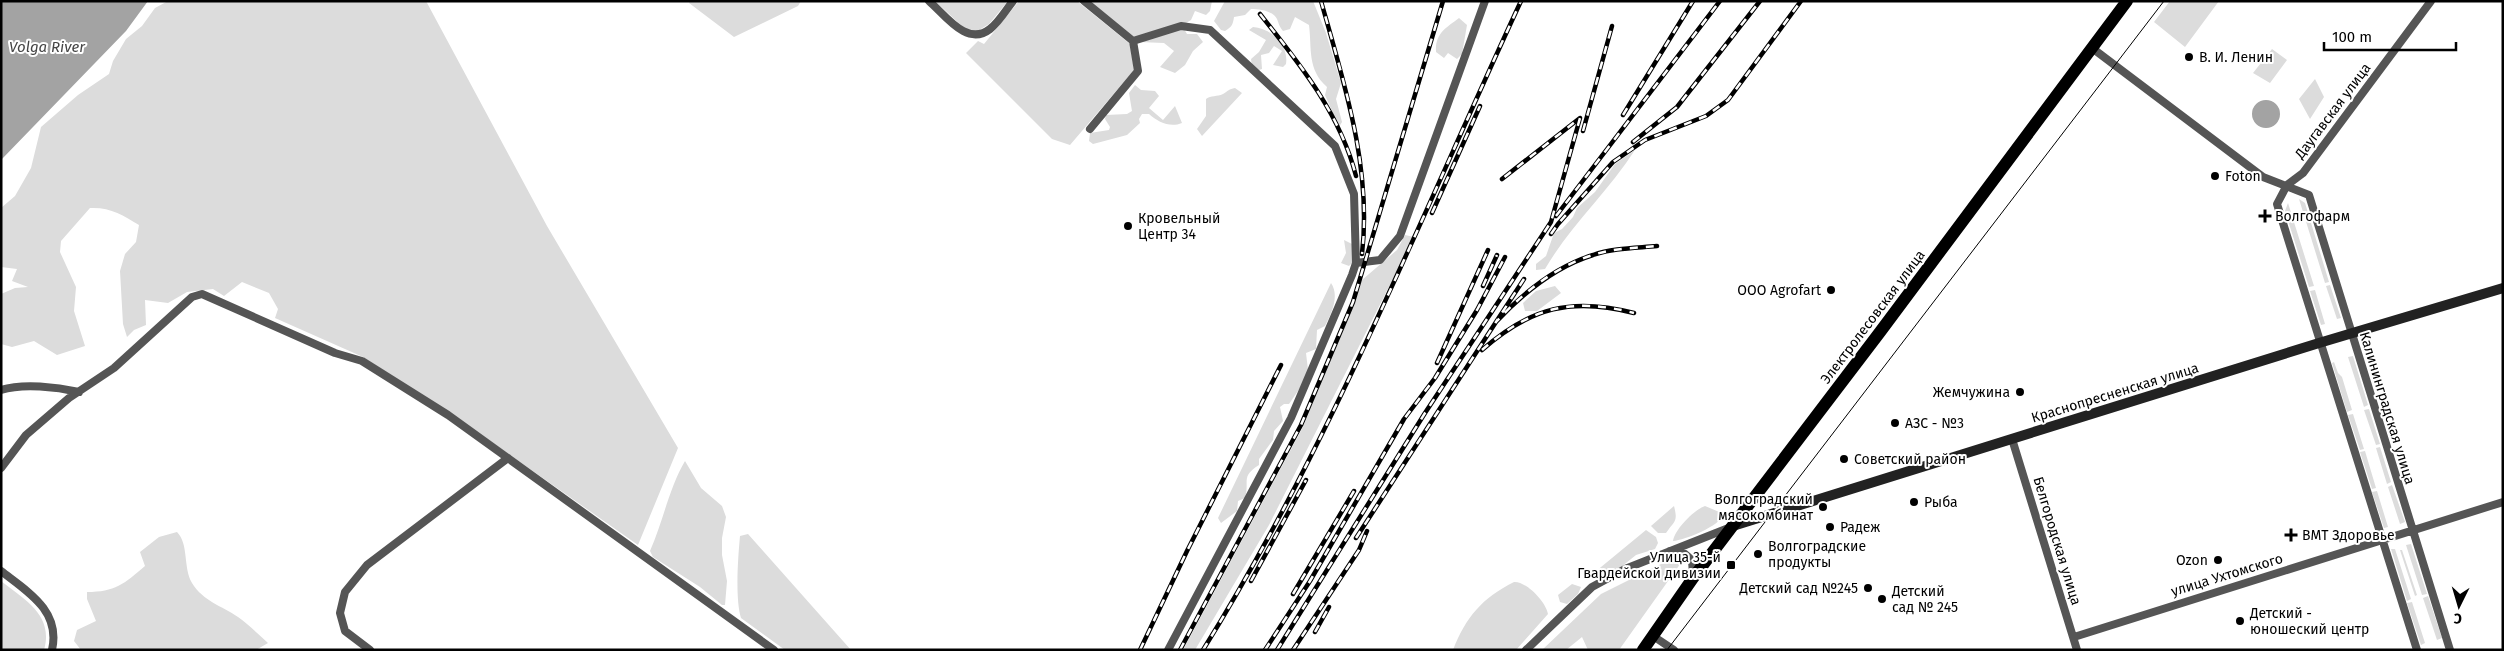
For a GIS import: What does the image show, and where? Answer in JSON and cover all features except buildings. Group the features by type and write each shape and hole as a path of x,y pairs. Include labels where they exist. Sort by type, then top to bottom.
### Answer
{"main road":[{"name":"Электролесовская улица","path":"1643,650 1693,578 1736,525 2127,1"}],"street":[{"path":"929,1 966,34 976,36 991,29 1013,1"},
{"path":"1084,1 1133,41 1138,71 1090,129"},
{"path":"1356,262 1380,260 1400,236 1485,1"},
{"name":"Даугавская улица","path":"2288,185 2303,173 2431,1"},
{"path":"1133,41 1181,26 1210,30 1335,146 1354,194 1356,262 1291,418 1168,650"},
{"name":"Калининградская улица","path":"2092,48 2263,177 2288,185 2309,195 2450,650"},
{"path":"2288,185 2277,204 2319,343 2418,650"},
{"name":"Краснопресненская улица","path":"1736,525 2319,343 2503,288"},
{"path":"1,468 26,435 79,392 114,368 192,297 202,294 335,353 362,362 448,415 774,650"},
{"path":"1,390 14,386 62,388 79,392"},
{"name":"Белгородская улица","path":"2012,439 2074,636 2076,650"},
{"path":"370,650 345,631 340,614 345,592 366,565 508,458"},
{"name":"улица Ухтомского","path":"2074,636 2503,502"},
{"path":"1526,650 1592,587 1625,569 1736,525"},
{"path":"1670,551 1685,554 1692,560 1693,578"},
{"path":"1,571 45,607 55,636 52,650"},
{"path":"1653,636 1674,650"}],"shaded area":[{"path":"168,1 426,1 547,226 678,448 638,545 456,417 363,357 275,318 278,309 269,293 242,282 224,296 213,289 187,292 168,303 145,300 146,325 134,330 127,337 123,324 120,271 125,254 136,242 139,225 110,210 90,208 61,241 60,252 76,287 74,311 85,346 57,355 34,341 12,347 1,344 1,294 15,288 28,287 12,281 17,269 1,267 1,208 15,196 31,168 41,127 78,95 109,74 113,61 126,39 142,26 155,8"},
{"path":"690,1 801,1 798,6 734,37 689,3"},
{"path":"935,1 1008,1 989,24 976,32 964,28"},
{"path":"1019,1 1077,1 1130,44 1134,70 1070,145 1052,139 966,53 978,41 984,44"},
{"path":"1087,1 1212,1 1210,11 1206,15 1195,11 1191,20 1186,23 1184,29 1187,34 1197,34 1203,42 1193,51 1185,65 1175,73 1160,67 1174,51 1164,43 1139,42"},
{"path":"1225,1 1313,1 1326,33 1341,83 1336,99 1342,122 1339,127 1325,95 1327,87 1313,66 1309,25 1295,17 1290,29 1283,31 1273,14 1251,9 1245,15 1234,17 1232,25 1227,30 1221,30 1214,21"},
{"path":"2170,1 2219,1 2185,47 2154,22"},
{"path":"1459,18 1467,25 1462,54 1457,59 1448,53 1444,58 1436,52 1437,40 1442,32"},
{"path":"1253,27 1272,34 1282,44 1286,57 1286,64 1283,67 1273,65 1282,51 1274,46 1269,53 1261,55 1262,69 1259,70 1252,66 1251,59 1259,52 1266,40 1249,30"},
{"path":"2272,49 2287,60 2270,83 2253,73"},
{"path":"2315,79 2324,97 2310,119 2299,99"},
{"path":"1135,85 1141,90 1155,91 1159,96 1149,108 1163,120 1175,106 1182,123 1173,125 1160,122 1149,114 1142,114 1139,119 1140,123 1127,135 1093,144 1089,141 1090,133 1109,130 1110,127 1105,119 1106,115 1127,114 1132,111 1129,93"},
{"path":"1235,88 1242,93 1202,136 1197,129 1206,116 1206,99 1221,95"},
{"path":"1635,150 1566,238 1545,269 1536,270 1536,264 1546,256 1554,233 1562,229 1573,217 1577,208 1595,192 1615,164"},
{"path":"2299,199 2305,203 2329,282 2325,283"},
{"path":"2288,203 2314,286 2309,287 2285,211"},
{"path":"1405,235 1414,237 1269,525 1195,650 1183,650 1303,427 1362,280 1397,250"},
{"path":"1344,240 1352,244 1353,262 1349,266 1341,263 1346,253"},
{"path":"1331,283 1335,294 1334,305 1325,326 1317,330 1316,349 1306,353 1308,370 1300,388 1289,404 1284,404 1280,407 1283,421 1274,431 1273,440 1259,459 1259,465 1248,476 1245,498 1238,501 1237,511 1221,523 1218,518"},
{"path":"2330,285 2341,318 2337,319 2326,286"},
{"path":"1555,286 1561,293 1537,311 1525,311 1523,303 1536,291"},
{"path":"2315,290 2325,324 2321,325 2310,291"},
{"path":"2353,356 2368,405 2364,407 2348,357"},
{"path":"2334,362 2338,373 2342,377 2352,410 2347,412 2332,363"},
{"path":"2369,409 2380,444 2376,445 2364,410"},
{"path":"2353,414 2364,449 2360,450 2348,415"},
{"path":"2380,447 2391,482 2387,484 2376,448"},
{"path":"2365,451 2376,488 2372,489 2360,452"},
{"path":"685,461 701,488 722,506 726,517 722,538 722,555 727,581 725,605 722,605 700,587 653,557 650,551 679,471"},
{"path":"2392,485 2405,522 2400,524 2388,487"},
{"path":"2377,491 2388,527 2384,528 2372,492"},
{"path":"1674,506 1676,518 1674,523 1666,533 1658,533 1651,526"},
{"path":"1705,506 1724,514 1721,519 1709,528 1673,541 1677,531 1686,520"},
{"path":"1646,530 1656,537 1658,543 1655,549 1636,555 1621,567 1607,572 1598,580 1595,572"},
{"path":"177,532 185,549 189,577 196,589 207,599 250,626 268,643 256,650 81,650 74,641 77,630 96,621 87,599 87,592 112,589 131,578 145,566 140,552 159,537"},
{"path":"748,534 851,650 785,650 741,618 738,589 739,545 740,536"},
{"path":"2411,544 2427,594 2422,595 2406,545"},
{"path":"2391,549 2395,549 2411,599 2407,601"},
{"path":"2400,550 2402,550 2417,595 2415,596"},
{"path":"1679,555 1683,560 1619,650 1588,650 1582,637 1566,650 1542,650 1601,594"},
{"path":"1,581 28,602 41,618 45,627 44,650 1,650"},
{"path":"1514,582 1524,585 1535,593 1544,604 1548,614 1516,650 1453,650 1458,638 1476,610 1493,595"},
{"path":"1572,584 1581,587 1578,594 1567,604 1560,602 1558,595"},
{"path":"2428,596 2442,638 2437,640 2423,598"},
{"path":"2412,602 2425,643 2421,645 2407,603"}],"water":[{"name":"Volga River","path":"1,1 148,1 126,31 1,160"},
{"path":"2266,100 2276,104 2280,114 2276,124 2266,128 2256,124 2252,114 2256,104"}],"tram line":[{"path":"1667,650 2164,1"}],"railway":[{"path":"1321,1 1339,63 1354,126 1363,190 1362,254"},
{"path":"1180,650 1301,425 1353,302 1443,1"},
{"path":"1203,650 1249,572 1333,412 1521,1"},
{"path":"1623,115 1693,1"},
{"path":"1556,216 1720,1"},
{"path":"1633,142 1677,107 1760,1"},
{"path":"1551,234 1613,162 1645,140 1706,116 1728,100 1801,1"},
{"path":"1260,14 1303,70 1329,110 1340,131 1356,176"},
{"path":"1583,131 1612,26"},
{"path":"1432,213 1480,106"},
{"path":"1277,650 1425,413 1551,222 1580,118 1502,179"},
{"path":"1524,279 1496,322 1528,291 1565,266 1608,251 1657,246"},
{"path":"1437,363 1488,250"},
{"path":"1483,286 1497,255"},
{"path":"1265,650 1310,581 1404,419 1435,378 1477,310 1505,257"},
{"path":"1482,350 1500,335 1518,324 1535,315 1553,309 1591,306 1634,313"},
{"path":"1356,538 1496,322"},
{"path":"1140,650 1187,551 1281,365"},
{"path":"1251,581 1306,480"},
{"path":"1293,594 1354,491"},
{"path":"1293,650 1359,550 1367,531"},
{"path":"1315,632 1329,607"}],"place":[{"name":"В. И. Ленин","path":"2189,57"},
{"name":"Foton","path":"2215,176"},
{"name":"Волгофарм","path":"2265,216"},
{"name":"Кровельный Центр 34","path":"1128,226"},
{"name":"OOO Agrofart","path":"1831,290"},
{"name":"Жемчужина","path":"2020,392"},
{"name":"АЗС - №3","path":"1895,423"},
{"name":"Советский район","path":"1844,459"},
{"name":"Рыба","path":"1914,502"},
{"name":"Волгоградский мясокомбинат","path":"1823,507"},
{"name":"Радеж","path":"1830,527"},
{"name":"ВМТ Здоровье","path":"2291,535"},
{"name":"Волгоградские продукты","path":"1758,554"},
{"name":"Ozon","path":"2218,560"},
{"name":"Улица 35-й Гвардейской дивизии","path":"1731,565"},
{"name":"Детский сад №245","path":"1868,588"},
{"name":"Детский сад № 245","path":"1882,599"},
{"name":"Детский - юношеский центр","path":"2240,621"}]}
